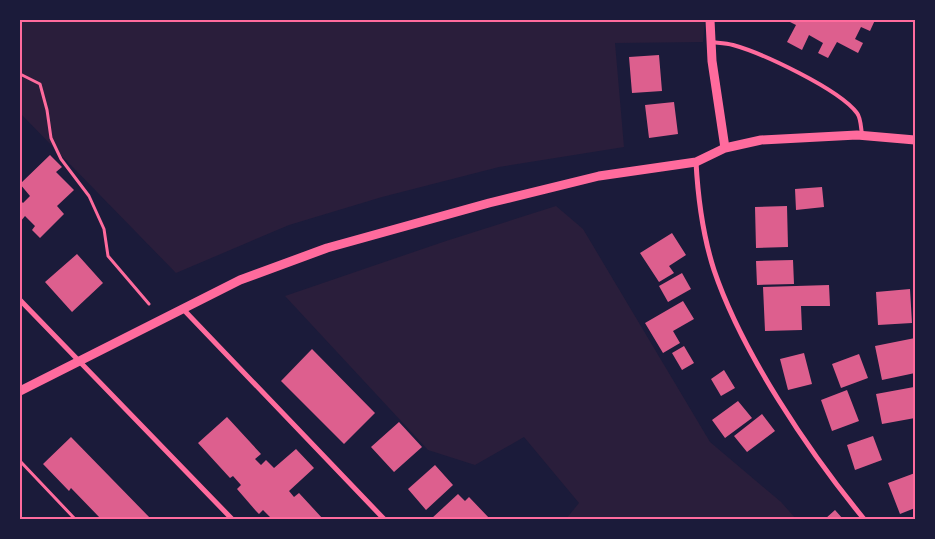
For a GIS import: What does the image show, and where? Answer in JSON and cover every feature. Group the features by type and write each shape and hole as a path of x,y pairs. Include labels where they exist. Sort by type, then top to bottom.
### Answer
{"street":[{"path":"710,20 710,42 725,148"},
{"path":"20,391 81,362 182,307 240,280 286,262 435,218 599,176 696,162 725,148 794,137 862,135 915,140"},
{"path":"696,162 697,189 704,231 714,271 738,327 803,436 840,489 864,519"},
{"path":"20,300 232,519"},
{"path":"182,307 384,519"}],"lane":[{"path":"710,42 732,45 757,54 798,73 831,92 856,112 862,135"}],"path":[{"path":"20,74 40,84 47,110 51,138 61,159 89,196 104,229 108,256 148,304"},
{"path":"20,461 75,519"}],"shaded area":[{"path":"20,20 705,20 703,42 615,43 624,147 499,167 382,197 289,225 176,273 20,113"},
{"path":"556,206 583,229 710,442 781,502 796,519 566,519 579,503 524,437 475,465 428,450 285,296"}],"building":[{"path":"786,20 875,20 870,31 861,27 855,39 863,43 858,53 837,42 828,58 818,53 823,43 809,35 802,50 787,42 796,25"},
{"path":"659,55 662,91 632,93 629,57"},
{"path":"674,102 678,134 649,138 645,105"},
{"path":"50,155 62,167 56,172 74,190 57,206 64,214 40,238 32,230 35,226 25,216 20,222 20,200 23,203 30,196 20,184"},
{"path":"822,187 824,207 796,210 795,189"},
{"path":"787,206 788,247 756,248 755,207"},
{"path":"672,233 686,255 669,266 674,273 659,282 640,253"},
{"path":"77,254 103,283 72,312 45,282"},
{"path":"793,260 794,284 757,285 756,261"},
{"path":"682,273 691,289 668,302 659,286"},
{"path":"829,285 830,306 801,306 802,330 765,331 763,287"},
{"path":"910,289 912,323 878,325 876,292"},
{"path":"683,301 694,319 673,331 680,343 663,353 645,323"},
{"path":"915,338 915,373 882,380 875,346"},
{"path":"684,346 694,363 682,370 672,353"},
{"path":"312,349 375,413 344,444 281,381"},
{"path":"804,353 812,384 788,390 780,359"},
{"path":"859,354 868,378 841,388 832,364"},
{"path":"724,370 735,388 721,396 711,379"},
{"path":"914,387 915,418 882,424 876,394"},
{"path":"847,390 859,421 832,431 821,400"},
{"path":"738,401 752,418 725,438 712,420"},
{"path":"762,414 775,431 747,452 734,436"},
{"path":"227,417 261,454 255,459 261,465 266,460 274,468 296,449 314,468 289,491 294,497 299,493 323,519 272,519 263,510 259,514 256,511 237,489 241,485 233,476 230,478 198,443"},
{"path":"399,422 422,447 394,472 371,447"},
{"path":"873,436 882,460 855,470 847,445"},
{"path":"71,437 151,519 107,519 105,517 101,519 71,488 69,491 43,464"},
{"path":"435,465 453,485 426,510 408,489"},
{"path":"915,473 915,508 900,514 888,483"},
{"path":"458,494 465,501 469,497 490,519 431,519"},
{"path":"835,510 843,519 825,519"}]}
